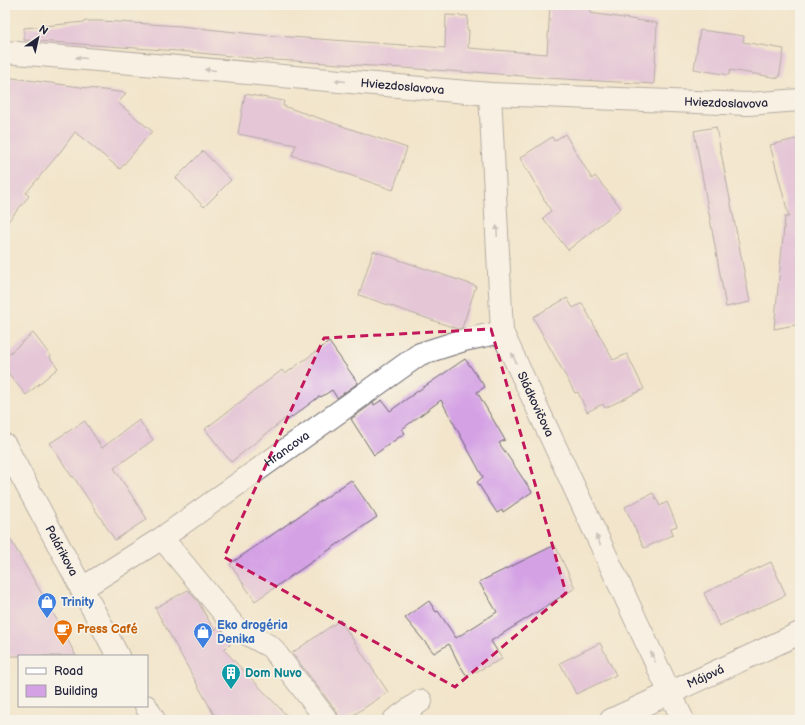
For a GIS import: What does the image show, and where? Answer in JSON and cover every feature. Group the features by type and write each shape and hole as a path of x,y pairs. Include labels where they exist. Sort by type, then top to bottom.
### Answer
{"street":[{"name":"Hviezdoslavova","path":"5,52 490,94 748,104 800,100"},
{"name":"Sládkovičova","path":"490,94 502,332 683,720"},
{"name":"Hrancova","path":"81,589 162,538 420,354 464,340 502,332"},
{"name":"Palárikova","path":"5,445 117,655"},
{"path":"162,538 236,628 271,647 327,720"},
{"name":"Májová","path":"611,720 800,633"},
{"path":"394,720 421,701"},
{"path":"147,707 154,720"}],"highlighted area":[{"path":"491,329 566,593 455,687 224,557 324,338"}],"building":[{"path":"550,5 590,5 590,13 657,23 654,84 252,59 178,51 24,40 24,28 85,21 102,21 180,26 262,35 445,48 446,15 468,16 468,48 547,54"},
{"path":"700,30 744,36 743,42 784,49 779,78 730,70 729,75 694,69"},
{"path":"5,77 126,93 118,103 152,131 120,169 75,132 26,193 29,196 5,225"},
{"path":"245,94 284,101 283,106 407,148 393,190 292,155 296,145 238,134"},
{"path":"716,127 750,302 726,307 694,131"},
{"path":"565,134 592,179 595,176 621,208 568,250 543,218 551,211 520,158 552,137 554,141"},
{"path":"800,138 800,324 774,329 785,217 789,217 770,145"},
{"path":"203,151 231,180 204,207 176,178"},
{"path":"373,251 476,286 462,328 458,329 359,295"},
{"path":"567,298 573,308 582,303 613,360 627,354 644,389 605,408 603,404 587,412 578,392 575,393 533,317"},
{"path":"33,333 51,356 50,358 58,368 26,395 5,369 5,357"},
{"path":"329,342 358,383 337,398 332,390 321,397 320,396 288,420 286,418 231,462 205,429 282,370 285,374"},
{"path":"465,359 485,387 477,392 505,440 499,443 532,492 503,512 502,510 497,513 477,482 483,477 441,400 402,429 405,433 374,455 351,419 373,403 374,405 382,400 390,411"},
{"path":"139,420 153,440 114,468 147,519 115,540 50,443 85,421 102,448"},
{"path":"351,480 377,517 255,601 230,564"},
{"path":"653,493 660,506 667,502 677,526 671,528 673,535 644,548 625,507"},
{"path":"5,530 75,655 5,656"},
{"path":"555,545 575,588 491,641 502,659 467,676 449,644 434,653 405,618 429,601 436,612 438,611 456,638 497,612 479,582"},
{"path":"771,562 786,595 719,626 704,593"},
{"path":"188,590 199,603 214,630 219,627 222,631 230,645 223,649 291,720 217,720 155,608"},
{"path":"340,620 388,692 346,720 339,720 337,712 292,653"},
{"path":"600,643 616,675 576,694 560,663"}],"place":[{"name":"Trinity","path":"47,619"},
{"name":"Press Café","path":"63,646"},
{"name":"Eko drogéria Denika","path":"203,649"},
{"name":"Dom Nuvo","path":"231,690"}]}
